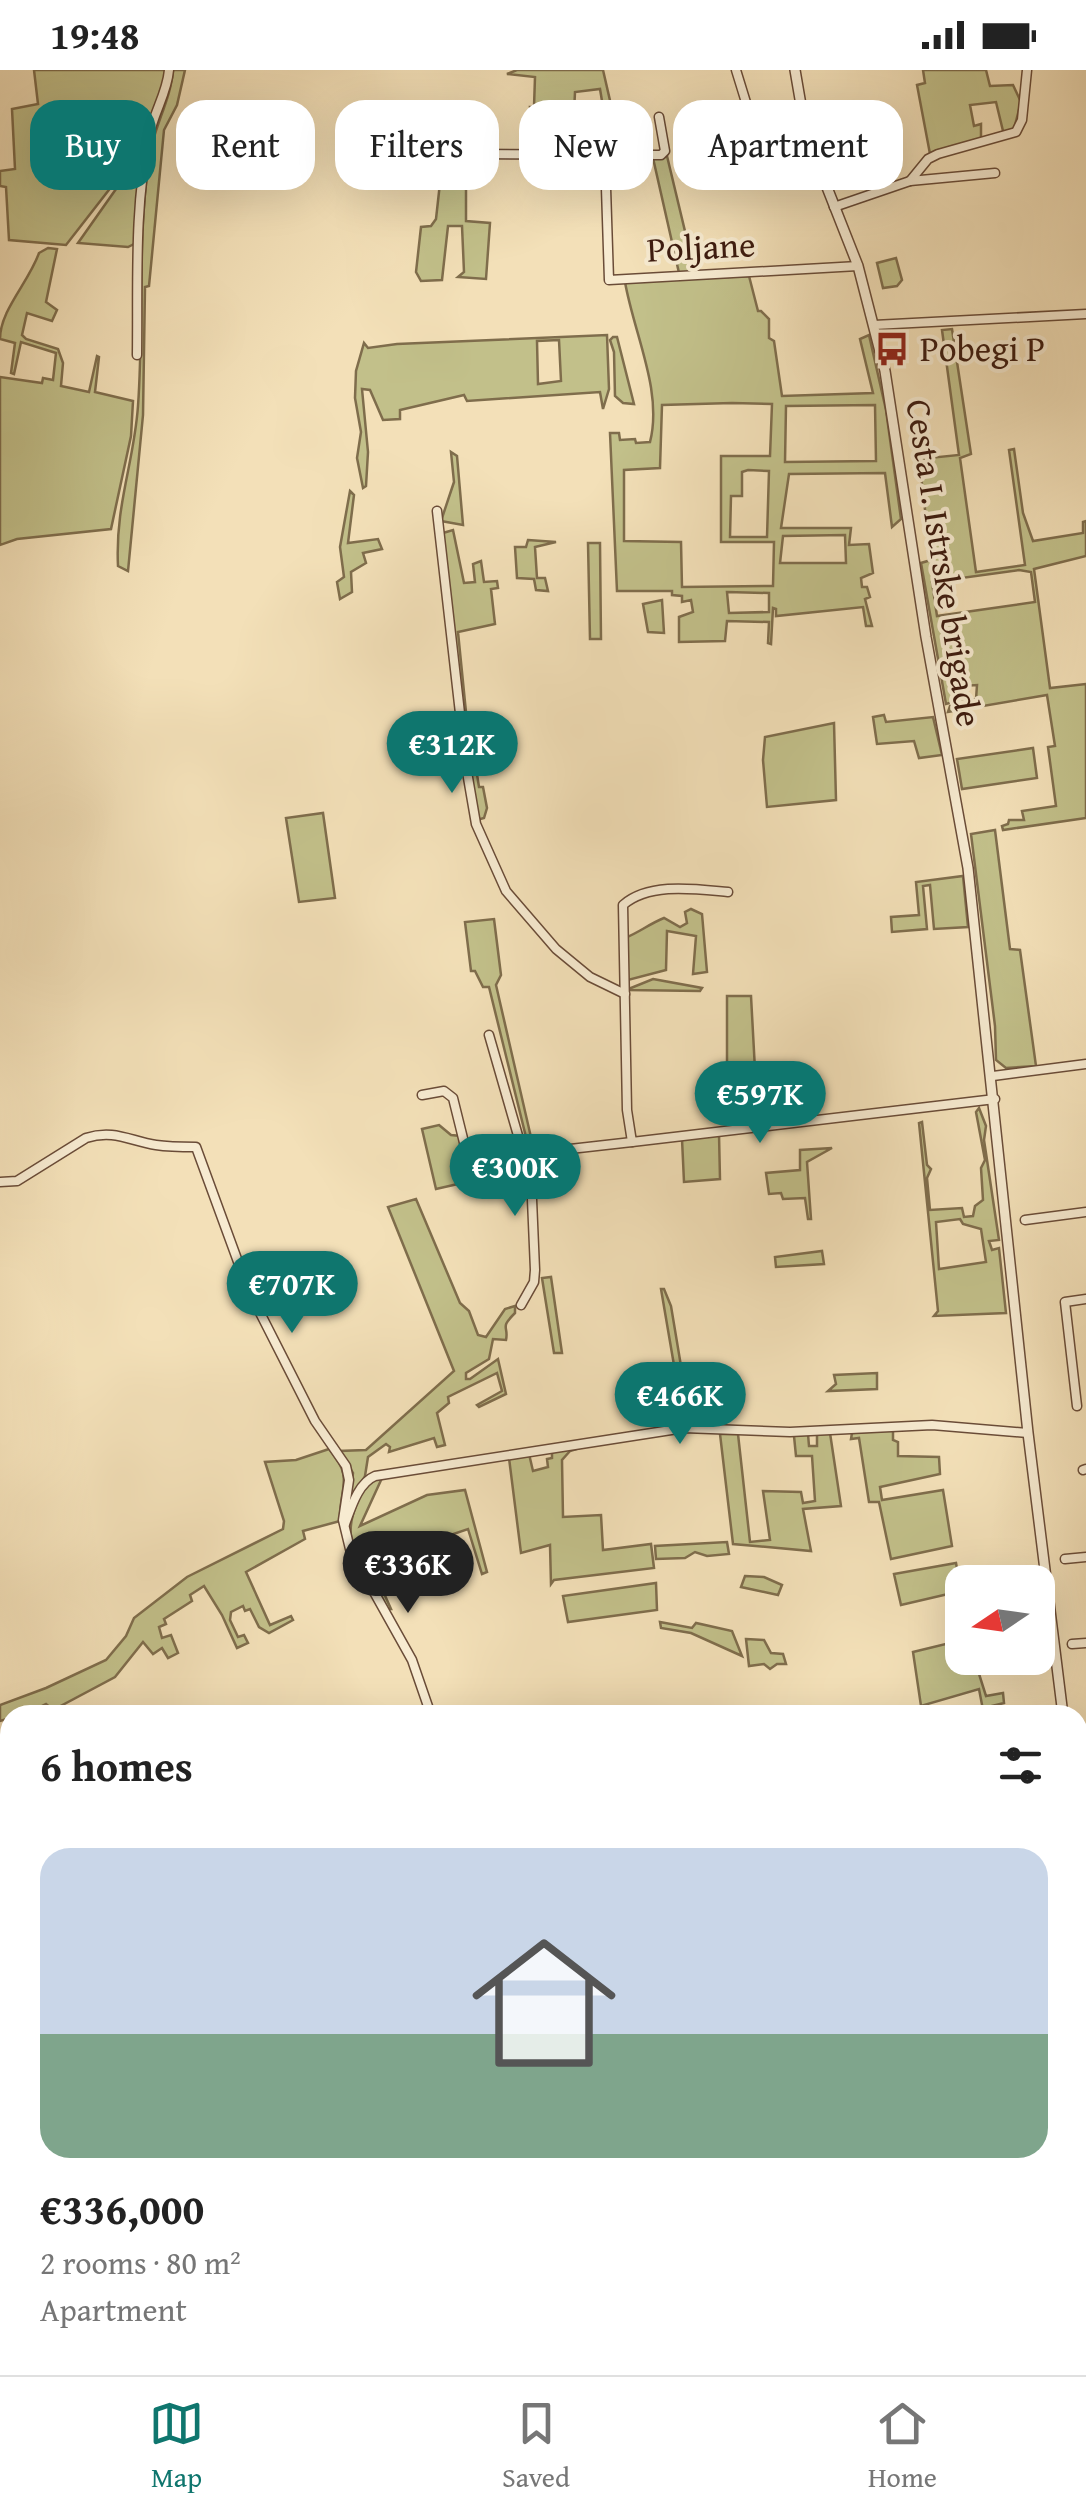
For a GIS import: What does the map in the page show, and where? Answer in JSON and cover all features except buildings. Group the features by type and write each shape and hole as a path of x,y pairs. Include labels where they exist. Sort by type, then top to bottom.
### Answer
{"street":[{"path":"137,354 137,271 145,162 149,134 168,86 169,70"},
{"path":"736,70 745,100"},
{"name":"Cesta I. Istrske brigade","path":"795,70 800,100"},
{"path":"910,181 938,154 1016,132 1022,120 1027,70"},
{"path":"653,155 665,152 658,117"},
{"path":"834,207 910,181 995,173"},
{"name":"Poljane","path":"606,190 609,280 858,266"},
{"name":"Cesta I. Istrske brigade","path":"827,190 858,266 885,371 926,637 969,872 1028,1433 1063,1705"},
{"path":"874,326 1086,314"},
{"path":"437,510 476,824 506,891 556,949 590,978 625,994"},
{"path":"632,1142 627,1110 623,905 635,894 650,891 728,892"},
{"path":"489,1035 526,1154 995,1099"},
{"path":"993,1076 1086,1064"},
{"path":"422,1096 444,1091 453,1098 474,1183 531,1169"},
{"path":"0,1182 17,1181 98,1134 122,1135 152,1145 196,1148 248,1289 315,1421 346,1466 350,1480 344,1504 344,1529 350,1549 413,1662 428,1705"},
{"path":"521,1305 534,1282 531,1169 536,1154"},
{"path":"1025,1220 1086,1212"},
{"path":"1077,1406 1065,1302 1086,1299"},
{"path":"344,1529 359,1491 375,1476 664,1429 790,1432 932,1425 1028,1433"},
{"path":"1065,1560 1086,1557"},
{"path":"1072,1644 1086,1642"}],"shaded area":[{"path":"34,70 166,70 156,115 156,100 38,100"},
{"path":"173,70 185,70 176,107 164,130 149,286 145,287 143,415 128,571 118,566 118,544 138,406 145,190 156,190 156,132"},
{"path":"517,70 603,70 610,100 602,100 600,89 575,92 575,100 534,100 535,77 507,74"},
{"path":"923,70 986,70 990,86 1013,85 1021,102 1014,129 1004,135 996,102 970,105 974,126 981,124 981,140 930,154 917,85 925,83"},
{"path":"30,106 30,190 109,190 66,245 9,240 6,187 0,186 0,171 15,169 12,109"},
{"path":"667,156 695,273 679,273 653,158"},
{"path":"115,190 140,190 136,243 128,247 78,243"},
{"path":"439,190 466,190 466,221 490,223 486,279 458,277 464,272 462,226 448,226 442,280 421,281 416,272 421,227 431,226 436,219"},
{"path":"57,249 46,302 57,310 52,321 27,313 22,335 58,349 63,363 61,386 89,392 99,357 95,392 133,401 131,436 111,529 17,539 0,545 0,377 42,383 43,378 53,380 56,353 21,342 14,374 11,373 15,343 0,339 1,328 39,253"},
{"path":"896,258 902,280 897,286 883,288 877,263"},
{"path":"749,276 758,311 769,319 769,338 774,341 782,396 873,393 860,339 869,335 886,410 901,519 892,527 885,473 789,474 781,528 851,528 849,545 869,544 873,573 861,578 870,597 865,599 872,626 866,626 863,607 776,616 773,608 771,644 769,622 727,621 725,641 679,642 679,617 693,612 691,600 682,602 682,596 672,595 672,591 617,591 610,433 619,433 620,440 650,442 653,423 650,383 625,282","holes":["772,404 770,456 721,456 721,542 774,542 773,586 682,587 681,542 624,541 624,470 660,468 662,405","875,405 876,461 785,462 786,406","769,471 767,537 730,537 731,496 742,496 742,472","845,535 846,563 780,563 783,536","727,592 769,593 769,612 729,613"]},
{"path":"952,329 971,454 960,458 976,572 1025,565 1009,450 1014,449 1023,513 1033,541 1083,533 1086,521 1086,556 1034,569 1050,688 1086,684 1086,818 1003,830 1009,820 1024,820 1022,811 1056,806 1048,747 1055,746 1047,695 948,712 950,706 976,699 977,685 963,686 964,699 946,704 921,563 931,560 919,459 959,455 942,330","holes":["1019,570 1031,572 1035,602 937,616 932,582"]},
{"path":"607,335 609,389 603,409 600,392 467,401 464,395 400,410 400,419 383,420 370,390 362,389 368,452 363,488 357,458 361,432 355,398 356,371 364,343 368,348","holes":["559,340 561,381 538,384 537,341"]},
{"path":"617,337 634,404 623,403 615,396 610,340"},
{"path":"451,452 457,456 463,525 441,521 454,482"},
{"path":"350,491 354,495 348,543 378,539 382,549 363,553 366,563 351,572 352,592 340,599 337,582 344,577 340,547"},
{"path":"453,530 464,583 475,582 473,564 481,561 484,582 497,581 498,588 491,589 495,624 458,632 470,752 502,749 503,765 476,768 487,808 484,818 477,820 466,753 443,533"},
{"path":"528,540 556,542 535,547 537,578 545,578 548,591 536,590 534,579 517,578 515,547 526,547"},
{"path":"588,543 600,543 601,639 590,639"},
{"path":"662,600 664,633 648,632 643,604"},
{"path":"884,715 886,722 933,717 942,755 919,758 914,741 877,744 873,717"},
{"path":"834,723 836,800 767,807 765,737"},
{"path":"1033,748 1037,778 962,789 957,759"},
{"path":"323,813 335,898 299,902 286,818"},
{"path":"995,830 1010,949 1020,950 1036,1066 1006,1068 996,1060 971,834"},
{"path":"963,876 968,927 934,929 930,885 923,886 927,929 892,932 891,917 919,915 916,882"},
{"path":"691,909 702,914 707,972 693,974 696,936 667,931 666,970 628,980 625,938 664,918 680,927 687,923 685,912"},
{"path":"494,919 501,975 496,985 533,1146 570,1144 530,1152 526,1148 489,987 483,987 475,971 471,971 465,922"},
{"path":"653,979 702,988 626,990"},
{"path":"727,996 751,996 758,1125 751,1126 747,1100 736,1103 738,1127 727,1128"},
{"path":"979,1108 986,1126 984,1140 999,1240 989,1241 992,1250 999,1248 1006,1313 934,1316 938,1311 919,1123 922,1122 927,1165 931,1169 927,1178 930,1210 962,1208 964,1217 973,1216 975,1206 983,1200 981,1168 985,1160 976,1112","holes":["960,1219 963,1224 981,1229 986,1262 939,1269 936,1222"]},
{"path":"439,1125 451,1135 461,1136 471,1181 436,1189 422,1129"},
{"path":"719,1134 720,1179 684,1182 682,1139"},
{"path":"832,1148 807,1162 811,1219 805,1198 783,1199 781,1193 769,1194 766,1173 800,1170 800,1150"},
{"path":"416,1199 460,1303 469,1311 478,1335 486,1337 505,1309 515,1306 506,1325 506,1340 493,1339 489,1359 466,1373 466,1379 470,1379 498,1359 506,1394 477,1405 502,1391 497,1373 448,1397 449,1403 437,1413 445,1445 437,1447 434,1438 389,1452 386,1444 368,1457 365,1476 348,1508 353,1473 339,1451 366,1450 454,1371 388,1207"},
{"path":"822,1251 824,1264 776,1267 775,1257"},
{"path":"551,1277 562,1353 554,1353 542,1278"},
{"path":"661,1289 671,1306 681,1366 675,1398 652,1399 652,1383 671,1377 675,1371"},
{"path":"877,1373 877,1389 828,1391 836,1384 834,1375"},
{"path":"893,1430 898,1456 939,1457 940,1474 880,1487 882,1500 943,1490 952,1546 891,1559 879,1502 869,1502 859,1438 851,1439 852,1433"},
{"path":"817,1433 830,1433 841,1506 803,1509 811,1551 733,1544 720,1434 738,1434 750,1542 770,1540 763,1491 801,1492 803,1503 815,1501 812,1456 796,1456 794,1436 808,1434 809,1446 817,1446"},
{"path":"583,1447 570,1451 562,1460 563,1517 601,1515 603,1550 651,1544 654,1568 554,1580 551,1584 550,1545 521,1553 509,1458 529,1454 533,1471 548,1467 547,1459 552,1458 552,1452"},
{"path":"329,1449 342,1468 344,1484 340,1521 303,1531 305,1539 246,1572 270,1625 291,1616 293,1620 269,1633 259,1627 250,1609 245,1611 243,1606 231,1612 230,1620 238,1637 244,1635 248,1643 237,1648 204,1586 190,1595 192,1601 164,1619 166,1624 159,1627 162,1638 171,1635 178,1653 168,1658 162,1648 153,1654 143,1642 115,1677 62,1705 0,1705 106,1660 126,1636 134,1618 187,1577 283,1529 284,1521 265,1462 296,1460"},
{"path":"382,1478 360,1526 427,1495 465,1490 487,1572 482,1574 468,1529 370,1562 391,1609 384,1609 358,1560 351,1531 352,1516 370,1480"},
{"path":"727,1542 729,1554 707,1556 695,1552 685,1558 656,1559 655,1546"},
{"path":"956,1563 956,1565 945,1565 945,1595 901,1605 894,1574"},
{"path":"745,1576 764,1577 782,1585 778,1595 741,1587"},
{"path":"656,1583 657,1610 568,1622 563,1596"},
{"path":"660,1622 692,1628 696,1623 732,1631 742,1656 691,1633 661,1628"},
{"path":"746,1639 764,1640 771,1653 783,1654 786,1664 770,1669 764,1664 749,1666"},
{"path":"945,1644 945,1675 979,1675 986,1696 1003,1693 1004,1703 982,1705 979,1689 921,1705 913,1652"}],"place":[{"name":"Pobegi P","path":"892,349"}]}
